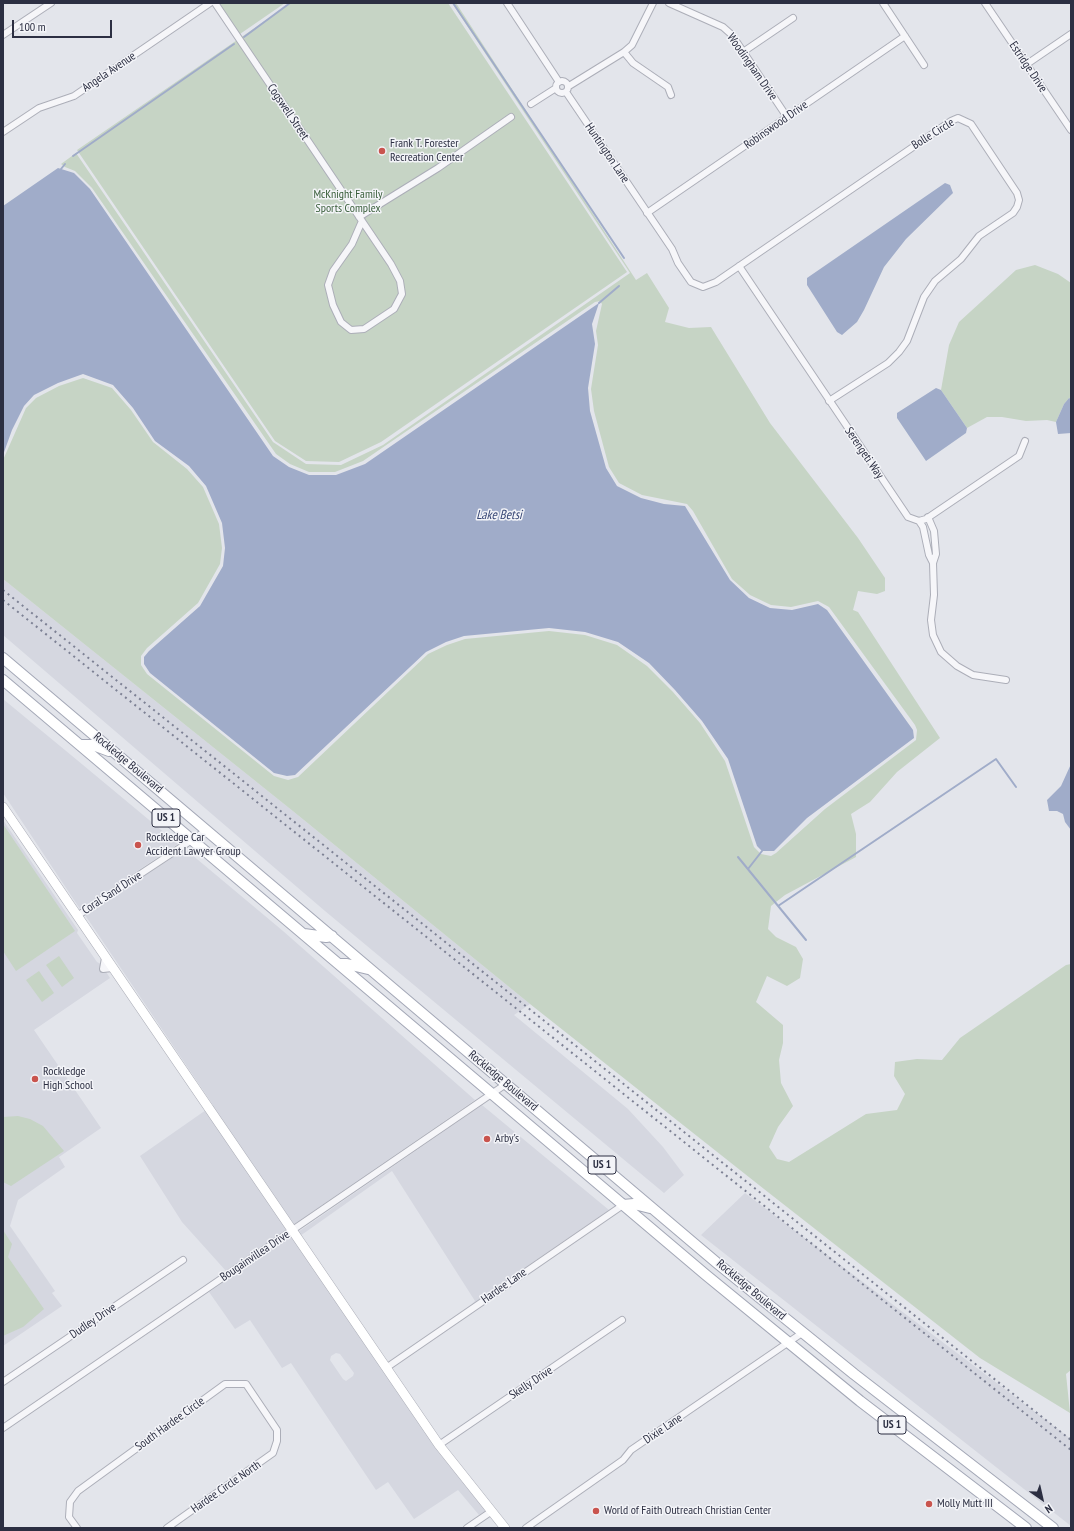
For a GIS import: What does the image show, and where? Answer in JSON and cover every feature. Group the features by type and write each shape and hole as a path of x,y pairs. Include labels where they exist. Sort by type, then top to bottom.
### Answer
{"main road":[{"name":"Rockledge Boulevard","path":"3,658 802,1333 1053,1528"},
{"name":"Rockledge Boulevard","path":"3,680 788,1343 1026,1528"},
{"path":"55,724 73,730 87,728"},
{"path":"80,745 93,745 116,753"},
{"path":"302,933 316,936 332,936"},
{"path":"339,964 354,965 371,970"},
{"path":"623,1205 634,1204 654,1209"},
{"path":"939,1461 950,1460 968,1462"}],"street":[{"path":"3,36 50,3"},
{"name":"Angela Avenue","path":"3,132 39,108 74,96 210,3"},
{"name":"Cogswell Street","path":"215,3 361,219 391,264 400,281 402,294 394,309 374,324 364,329 351,330 341,322 333,305 328,285 333,270 352,244 361,219"},
{"path":"507,3 559,82"},
{"path":"556,88 561,93 566,92 569,86 624,52 632,45 652,3"},
{"name":"Woodingham Drive","path":"669,3 724,27 743,52 787,117"},
{"path":"883,3 924,65"},
{"name":"Estridge Drive","path":"985,3 1070,129"},
{"path":"743,52 793,18"},
{"path":"1026,64 1071,34"},
{"name":"Robinswood Drive","path":"648,213 905,36"},
{"path":"624,52 633,63 668,87 671,94"},
{"path":"559,82 566,82 569,86"},
{"path":"531,104 556,88 559,82"},
{"name":"Huntington Lane","path":"566,92 648,213"},
{"path":"361,219 511,117"},
{"name":"Bolle Circle","path":"648,213 672,249 678,263 691,282 697,286 707,287 952,120 958,118 971,124 1017,193 1019,200 1017,208 1013,213 979,236 961,259 936,280 924,297 907,341 899,352 888,363 830,401"},
{"name":"Serengeti Way","path":"739,266 908,517 919,521"},
{"path":"934,562 929,555 923,527 919,521 928,517 1018,456 1025,441"},
{"path":"928,517 934,531 936,544 934,562 934,595 931,620 934,635 941,652 957,666 973,675 1006,680"},
{"path":"3,807 439,1445 505,1528"},
{"name":"Coral Sand Drive","path":"77,916 207,830"},
{"name":"Bougainvillea Drive","path":"3,1428 506,1084"},
{"name":"Hardee Lane","path":"386,1368 623,1205"},
{"name":"Dudley Drive","path":"3,1382 183,1260"},
{"name":"Skelly Drive","path":"439,1445 622,1320"},
{"name":"Dixie Lane","path":"526,1528 623,1460 631,1450 802,1333"},
{"name":"South Hardee Circle","path":"77,1528 69,1517 70,1502 78,1491 225,1384 246,1384 277,1430 277,1441"},
{"name":"Hardee Circle North","path":"167,1528 273,1453 277,1441"},
{"path":"467,1528 492,1511"},
{"path":"492,1511 510,1528"}],"shaded area":[{"path":"3,579 294,812 530,1004 514,1015 628,1109 663,1147 684,1175 664,1193 325,911 3,635"},
{"path":"3,699 178,844 80,909 3,793"},
{"name":"Rockledge High School","path":"3,820 78,930 77,933 110,978 34,1030 101,1128 59,1157 65,1167 18,1200 10,1226 55,1291 52,1293 62,1306 3,1346"},
{"path":"185,849 283,931 475,1100 293,1225 85,915"},
{"path":"482,1105 609,1210 471,1305 475,1301 392,1171 300,1236 298,1232"},
{"path":"206,1110 287,1229 226,1271 182,1222 140,1156"},
{"path":"745,1193 1071,1439 1071,1526 701,1235"},
{"path":"292,1236 487,1510 479,1515 458,1490 414,1519 388,1482 376,1490 291,1363 282,1368 250,1320 235,1329 209,1292","holes":["336,1353 340,1354 354,1373 353,1376 346,1381 330,1360 331,1356"]}],"green space":[{"path":"219,3 285,3 240,34"},
{"name":"McKnight Family Sports Complex","path":"291,3 448,3 627,272 381,442 339,462 306,461 275,441 77,150"},
{"path":"452,3 456,3 636,280 647,273 669,308 665,322 689,328 711,327 770,423 858,538 885,578 885,591 877,594 858,591 853,610 858,612 940,738 897,772 870,802 851,814 856,834 856,857 785,895 771,906 768,929 776,937 796,947 803,959 800,978 787,986 767,976 756,1002 783,1025 783,1043 779,1060 781,1083 793,1106 778,1127 769,1147 777,1159 789,1162 866,1114 897,1110 905,1094 894,1076 895,1062 917,1059 942,1060 960,1038 1066,965 1071,964 1071,1370 1066,1374 1070,1413 980,1358 530,1004 294,812 3,579 3,460 26,408 36,398 59,386 83,378 112,388 131,410 153,442 187,469 203,487 219,524 222,548 220,564 198,603 147,648 141,656 141,665 147,674 274,776 288,780 298,777 428,654 447,645 465,639 549,631 585,635 617,645 647,666 673,692 700,723 725,761 754,847 761,854 771,856 776,853 825,809 916,740 917,730 915,725 829,607 818,601 791,607 771,605 750,595 732,579 693,511 687,504 642,495 619,483 609,467 594,411 591,389 598,345 596,331 602,304 600,301 595,302 363,461 335,472 309,472 290,464 276,454 92,188 75,171 61,164 76,153 273,442 306,464 341,465 383,445 630,273"},
{"path":"1035,265 1058,274 1071,283 1071,399 1069,398 1064,404 1056,422 1047,420 1026,421 1002,417 987,417 967,428 941,390 949,345 959,322 1016,270"},
{"path":"3,824 75,931 16,971 3,951"},
{"path":"59,956 74,978 62,987 46,965"},
{"path":"39,971 54,993 42,1002 26,980"},
{"path":"18,1116 30,1119 43,1126 64,1151 11,1186 3,1182 3,1117"},
{"path":"3,1230 12,1244 8,1257 44,1309 23,1327 3,1336"}],"water":[{"name":"Lake Betsi","path":"58,168 74,173 90,189 273,456 289,467 309,475 336,475 365,464 599,303 592,324 595,344 588,388 590,411 606,468 617,486 641,498 664,504 685,506 730,580 749,598 770,608 792,610 818,604 827,610 913,730 914,738 807,818 774,851 762,851 757,846 728,759 702,721 675,690 649,663 618,642 585,632 549,628 464,636 446,642 426,652 295,775 287,776 274,773 150,673 144,664 144,657 149,651 200,606 223,566 225,548 222,523 206,486 189,466 155,441 133,408 113,385 83,374 58,383 34,395 24,406 12,430 3,455 3,206"},
{"path":"945,183 950,185 953,193 906,239 884,267 857,322 842,335 837,332 807,285 807,278"},
{"path":"936,388 941,390 967,428 966,433 926,461 897,418 897,413"},
{"path":"1069,398 1071,399 1071,433 1058,434 1056,422 1064,404"},
{"path":"1071,764 1071,830 1065,822 1063,814 1057,811 1049,811 1047,800 1061,786"}],"waterway":[{"path":"244,37 290,3"},
{"path":"453,3 624,258"},
{"path":"73,156 234,44"},
{"path":"61,169 65,164"},
{"path":"599,303 619,286"},
{"path":"778,906 996,759 1016,787"},
{"path":"748,869 762,851"},
{"path":"738,857 806,940"}],"railway":[{"path":"3,590 1071,1440"},
{"path":"3,600 1071,1450"}],"place":[{"name":"Frank T. Forester Recreation Center","path":"382,151"},
{"name":"Rockledge Car Accident Lawyer Group","path":"138,845"},
{"name":"Rockledge High School","path":"35,1079"},
{"name":"Arby's","path":"487,1139"},
{"name":"Molly Mutt III","path":"929,1504"},
{"name":"World of Faith Outreach Christian Center","path":"596,1511"}]}
